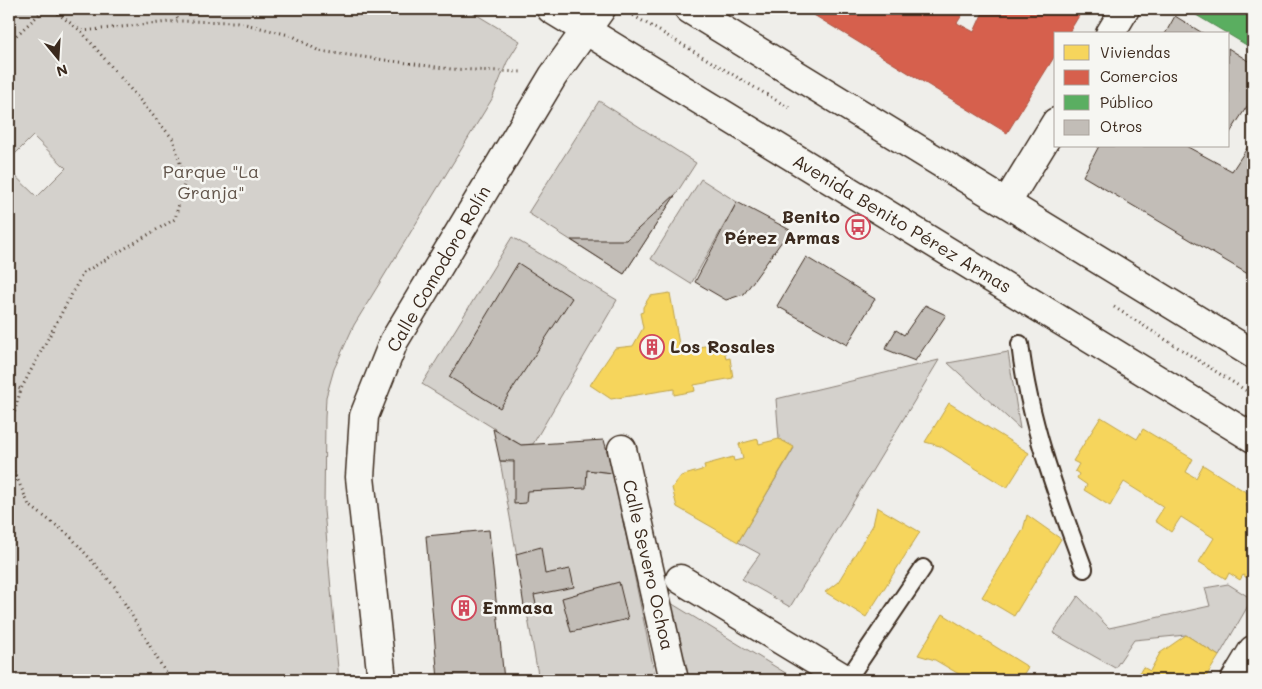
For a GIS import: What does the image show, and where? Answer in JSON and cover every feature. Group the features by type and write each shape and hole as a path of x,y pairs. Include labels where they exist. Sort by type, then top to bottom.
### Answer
{"street":[{"name":"Avenida Benito Pérez Armas","path":"551,9 594,19 1253,438"},
{"path":"689,9 1253,354"},
{"path":"1111,32 1125,9"},
{"name":"Calle Comodoro Rolín","path":"382,680 360,477 364,416 394,341 553,76 594,19"},
{"path":"1007,202 1054,125"},
{"name":"Calle Severo Ochoa","path":"622,449 674,680"},
{"path":"680,579 847,680"},
{"path":"1235,680 1253,650"}],"lane":[{"path":"1020,344 1028,397 1040,443 1084,569"},
{"path":"847,680 923,568"}],"path":[{"path":"9,42 45,9"},
{"path":"52,9 81,31 173,139 185,180 175,219 83,273 21,390 9,432 11,464 29,505 69,535 115,587 170,680"},
{"path":"172,9 179,21"},
{"path":"81,31 179,21 237,22 293,36 319,51 450,69 523,72"},
{"path":"9,386 21,390"},
{"path":"158,680 168,674"}],"green space":[{"name":"Parque \"La Granja\"","path":"9,9 467,9 520,41 507,62 492,99 354,325 334,369 326,397 324,510 339,680 9,680 9,170 37,197 66,168 33,136 9,160"},
{"path":"599,101 696,163 624,274 528,213"},
{"path":"701,179 737,202 691,284 651,259"},
{"path":"512,237 617,300 533,444 521,445 422,384"},
{"path":"1008,352 1020,429 948,363"},
{"path":"939,360 790,607 742,579 760,554 738,542 794,448 779,439 776,399"},
{"path":"500,461 613,473 656,680 539,680"},
{"path":"1228,584 1252,599 1219,656 1186,635 1134,640 1115,668 1053,633 1078,596 1109,628 1210,606 1205,588"},
{"path":"661,597 797,680 683,680"}],"building: Viviendas":[{"name":"Los Rosales","path":"670,293 680,350 723,343 726,359 730,358 733,378 694,385 695,391 674,395 674,389 611,399 590,385 615,348 633,346 643,328 640,313 643,312 643,307 650,296"},
{"path":"949,403 1029,453 1007,488 940,446 925,442"},
{"path":"1101,417 1137,439 1143,429 1193,459 1186,472 1196,478 1203,465 1252,496 1246,506 1253,510 1253,572 1247,578 1243,575 1240,580 1229,573 1226,579 1199,562 1214,538 1181,517 1171,532 1155,521 1164,507 1124,482 1110,506 1084,490 1087,485 1077,478 1079,474 1075,471 1079,464 1073,461"},
{"path":"758,439 759,444 779,439 794,447 738,542 677,507 672,488 681,476 705,469 704,465 733,457 734,461 743,459 739,444"},
{"path":"877,507 920,532 866,617 825,592 838,582 873,525"},
{"path":"1027,515 1061,539 1014,616 982,597 1023,530"},
{"path":"943,614 1028,667 1020,680 969,680 935,660 918,655"},
{"path":"1186,635 1219,656 1204,680 1197,680 1190,676 1191,680 1135,680 1143,667 1150,671 1160,653"}],"building: Comercios":[{"path":"804,9 966,9 957,23 974,32 983,9 1083,9 1069,32 1054,32 1054,57 1007,133"}],"building: Público":[{"path":"1186,9 1253,9 1253,49 1230,35 1230,32 1225,32"}],"building: Otros":[{"path":"1175,16 1201,32 1166,32"},
{"path":"1230,49 1253,64 1253,97 1230,133"},
{"path":"1253,139 1253,277 1083,176 1098,148 1190,148 1232,171"},
{"path":"676,194 624,274 571,240 626,240"},
{"path":"737,202 790,230 744,294 726,300 695,282"},
{"path":"806,257 875,299 847,345 777,306"},
{"path":"518,263 572,298 500,408 449,377"},
{"path":"925,305 946,315 915,361 885,349 896,330 904,335"},
{"path":"493,429 521,445 604,440 613,473 587,470 586,488 527,491 526,503 514,504 514,461 500,461"},
{"name":"Emmasa","path":"489,530 504,680 438,680 426,536"},
{"path":"541,547 545,574 570,569 574,587 534,595 537,609 525,613 516,554"},
{"path":"619,582 628,619 571,632 562,598"}],"place":[{"name":"Benito Pérez Armas","path":"858,227"},
{"name":"Los Rosales","path":"652,347"},
{"name":"Emmasa","path":"464,608"}]}
